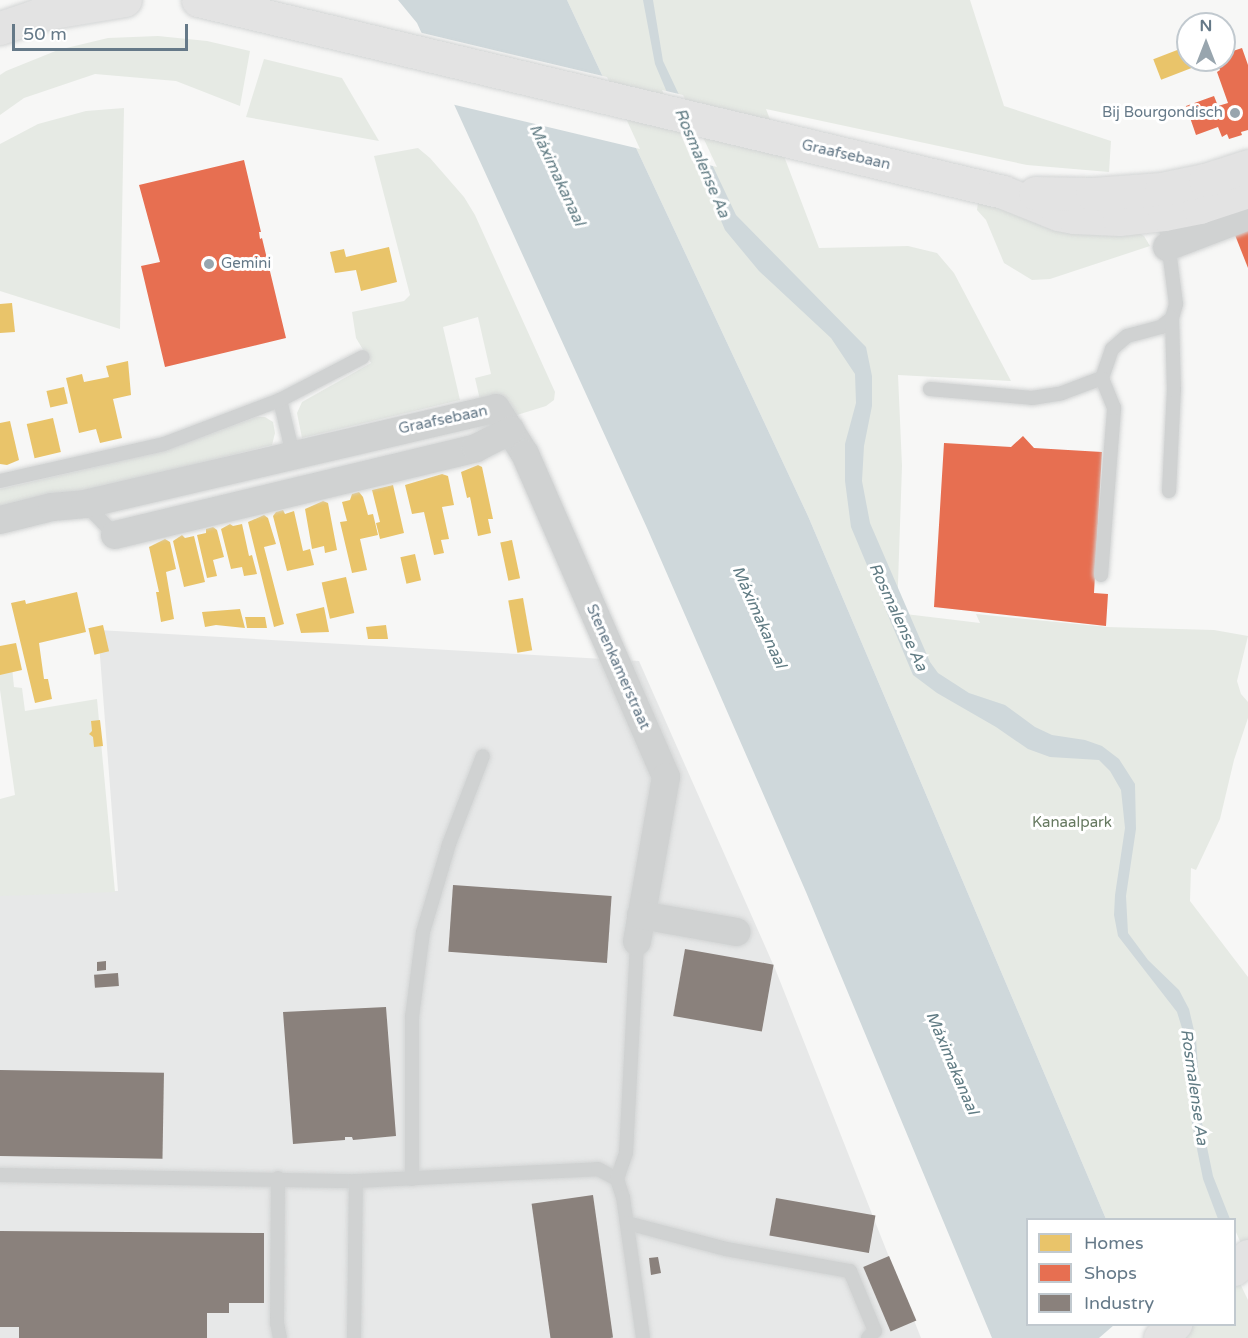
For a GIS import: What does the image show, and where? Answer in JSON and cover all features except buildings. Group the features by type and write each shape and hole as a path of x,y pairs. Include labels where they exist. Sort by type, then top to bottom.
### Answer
{"main road":[{"path":"0,9 24,0"},
{"path":"0,28 41,14 125,0"},
{"name":"Graafsebaan","path":"198,0 299,22 1003,192 1058,214 1074,217 1119,219 1162,202 1197,182 1248,166"},
{"name":"Graafsebaan","path":"1162,202 1199,207 1248,191"},
{"path":"1236,1267 1248,1256"},
{"path":"1160,1338 1173,1326"}],"street":[{"path":"1167,247 1248,216"},
{"name":"Graafsebaan","path":"0,520 52,507 85,504 496,408 510,430 476,448 115,535"},
{"name":"Stenenkamerstraat","path":"510,430 525,454 666,777 639,928"},
{"path":"639,928 736,932"}],"lane":[{"path":"1162,202 1176,304 1172,318 1174,390 1169,491"},
{"path":"1101,574 1114,408 1102,378 1112,349 1127,336 1161,327 1172,318"},
{"path":"0,481 164,444 280,400 363,357"},
{"path":"930,389 1032,398 1062,393 1102,378"},
{"path":"280,400 293,454"},
{"path":"85,504 115,535"},
{"path":"412,1179 412,1017 423,932 448,844 483,756"},
{"path":"639,928 626,1152 617,1179 623,1197 643,1338"},
{"path":"0,1175 356,1181 597,1169 617,1179"},
{"path":"278,1178 277,1323 280,1338"},
{"path":"354,1338 356,1181"},
{"path":"627,1223 726,1250 850,1271 875,1331 868,1338"}],"shaded area":[{"path":"98,630 639,661 776,971 921,1338 0,1338 0,893 118,891"}],"green space":[{"name":"Kanaalpark","path":"567,0 970,0 1004,106 1111,141 1109,172 1027,165 766,109 819,248 908,246 937,253 954,273 1011,381 898,375 902,466 897,613 980,623 976,614 1107,627 1214,630 1248,636 1237,681 1241,694 1248,702 1248,718 1234,760 1220,819 1196,870 1191,868 1190,901 1248,977 1248,1338 1156,1338 1150,1326 1236,1326 1236,1218 1106,1218 808,516"},
{"path":"158,36 207,41 250,51 240,106 176,81 95,74 24,98 0,115 0,75 6,71 58,50 108,38"},
{"path":"264,59 342,78 379,141 246,117"},
{"path":"124,108 120,329 0,291 0,144 38,124 86,111"},
{"path":"418,148 430,158 464,197 475,215 555,392 554,400 546,406 517,415 480,400 475,378 491,374 478,317 443,327 460,400 302,438 297,413 302,402 371,363 356,338 352,312 404,301 410,295 374,156"},
{"path":"978,203 1132,228 1144,236 1150,246 1050,279 1032,280 1004,263 986,220 977,210"},
{"path":"256,417 265,417 273,422 275,433 272,445 0,512 0,489 165,451"},
{"path":"12,667 14,687 22,688 25,711 97,699 115,892 0,896 0,799 15,795 0,690 0,668"}],"water":[{"name":"Máximakanaal","path":"398,0 567,0 808,516 1106,1218 1026,1218 1026,1326 1150,1326 1156,1338 992,1338 806,892 647,528 417,23"},
{"name":"Rosmalense Aa","path":"643,0 653,0 663,61 736,215 866,347 872,376 872,406 864,446 862,481 870,523 930,662 938,673 969,693 1005,705 1035,727 1052,735 1085,740 1102,746 1119,759 1135,784 1136,829 1126,896 1128,933 1148,960 1179,990 1189,1009 1196,1039 1202,1123 1213,1176 1230,1218 1218,1218 1203,1179 1192,1124 1186,1041 1177,1012 1118,936 1114,915 1115,895 1125,828 1121,790 1110,771 1099,760 1050,757 1028,749 996,727 937,693 913,675 851,527 845,481 845,444 856,403 855,374 831,338 759,271 725,230 655,64"}],"pier":[{"path":"418,32 607,77 640,149 451,104"},
{"path":"662,90 683,95 717,167 692,161"},
{"path":"1236,1232 1248,1259 1248,1300 1236,1275"},
{"path":"1113,1326 1155,1326 1159,1338 1099,1338"}],"place":[{"name":"Bij Bourgondisch","path":"1235,113"},
{"name":"Gemini","path":"209,264"}]}
